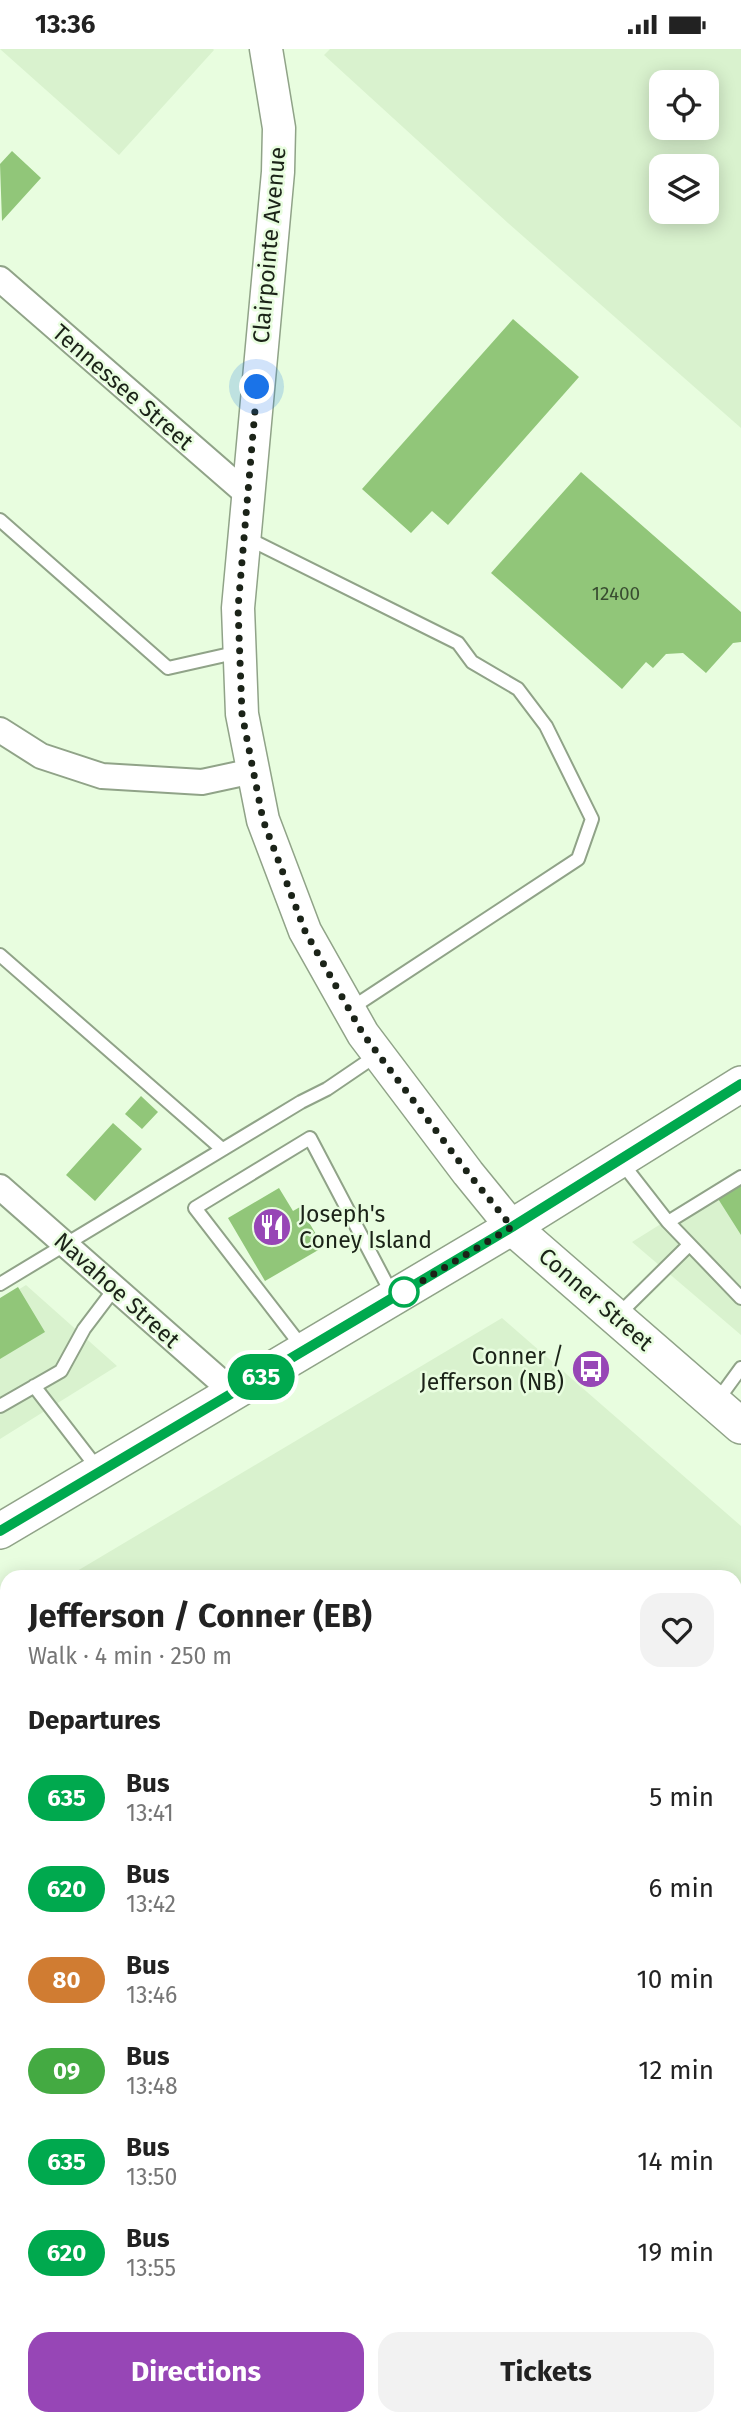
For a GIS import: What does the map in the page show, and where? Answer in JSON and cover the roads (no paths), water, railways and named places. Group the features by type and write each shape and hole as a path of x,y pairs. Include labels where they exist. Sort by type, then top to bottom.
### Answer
{"main road":[{"path":"0,1531 512,1227 741,1084"},
{"name":"Conner Street","path":"512,1227 728,1415"}],"street":[{"name":"Clairpointe Avenue","path":"253,771 242,714 238,608 278,172 279,128 267,51"},
{"name":"Tennessee Street","path":"0,279 247,494"},
{"path":"0,730 41,756 102,776 202,782 253,771"},
{"name":"Conner Street","path":"253,771 263,820 305,931 363,1034 512,1227"},
{"name":"Navahoe Street","path":"0,1187 234,1393"}],"lane":[{"path":"0,520 168,668 240,652"},
{"path":"244,536 458,643 472,662 518,689 546,726 592,819 578,859 350,1009"},
{"path":"0,955 222,1149"},
{"path":"0,1283 327,1089 379,1054"},
{"path":"305,1351 195,1208 310,1138 394,1297"},
{"path":"620,1160 668,1222 741,1298"},
{"path":"668,1222 741,1177"},
{"path":"616,1317 689,1245"},
{"path":"0,1406 61,1371 84,1329 114,1288"},
{"path":"728,1415 741,1368"},
{"path":"34,1386 100,1472"}],"place":[{"name":"Joseph's Coney Island","path":"272,1227"},
{"name":"Conner / Jefferson (NB)","path":"591,1369"}]}
